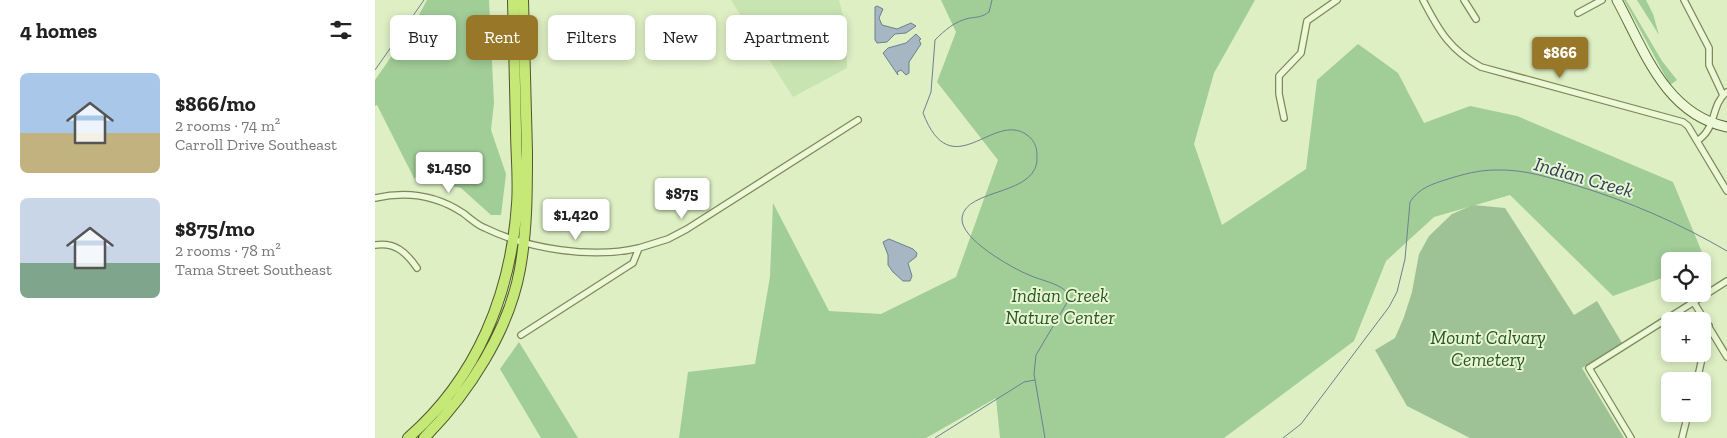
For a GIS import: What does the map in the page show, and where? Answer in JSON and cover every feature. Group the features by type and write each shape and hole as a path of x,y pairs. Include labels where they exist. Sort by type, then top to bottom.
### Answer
{"highway":[{"path":"408,438 444,401 477,353 501,298 519,241 513,0"},
{"path":"424,438 466,390 489,353 515,290 519,241 527,194 523,0"}],"main road":[{"path":"1617,0 1661,81 1672,96 1688,111 1711,123 1727,127"}],"street":[{"path":"1284,118 1279,94 1279,76 1301,53 1307,21 1337,0"},
{"path":"1423,0 1435,22 1455,50 1481,67 1683,122 1688,126 1727,191"},
{"path":"1465,0 1476,19"},
{"path":"1578,13 1602,0"},
{"path":"1684,0 1709,48 1709,65 1725,93 1708,132 1697,141"},
{"path":"375,198 393,194 436,198 462,212 482,228 519,241 593,252 639,248 668,239 687,229 858,120"},
{"path":"376,245 386,244 403,250 417,268"},
{"path":"521,335 633,263 639,248"},
{"path":"1711,290 1727,281"},
{"path":"1631,438 1589,368 1690,302"},
{"path":"1711,329 1727,357"},
{"path":"1682,438 1687,422"}],"green space":[{"path":"427,0 489,0 490,15 466,15 466,60 492,60 494,103 491,130 506,174 501,215 491,215 461,188 414,178 377,105 375,106 375,80 390,58 390,60 456,60 456,15 419,15"},
{"path":"731,0 839,0 843,15 741,15"},
{"name":"Indian Creek Nature Center","path":"941,0 1255,0 1214,73 1194,144 1222,225 1306,169 1317,80 1358,44 1398,73 1424,123 1470,106 1517,116 1673,182 1702,252 1661,252 1661,278 1613,296 1510,195 1434,217 1386,261 1354,341 1224,438 1000,438 996,398 926,438 679,438 688,372 755,364 770,277 773,203 829,311 881,314 956,277 998,160 937,82 956,32"},
{"path":"1624,0 1626,0 1662,61 1677,80 1670,85"},
{"path":"1637,0 1646,0 1653,14 1659,35"},
{"path":"769,60 847,60 847,68 793,97"},
{"name":"Mount Calvary Cemetery","path":"1473,205 1505,208 1574,315 1597,301 1622,343 1582,368 1624,438 1470,438 1407,406 1375,350 1395,338 1412,292 1419,254 1429,236 1452,214"},
{"path":"519,342 578,438 541,438 500,369"}],"water":[{"path":"875,7 883,9 879,18 882,25 897,29 911,23 916,26 906,33 895,34 887,42 877,43 875,40"},
{"path":"916,34 921,39 919,40 921,44 909,62 909,73 906,75 901,70 897,72 898,75 883,53 888,48 906,43"},
{"path":"889,239 913,249 917,253 916,257 908,263 912,276 910,281 903,281 888,265 888,255 883,242"}],"waterway":[{"name":"Indian Creek","path":"375,70 424,0"},
{"name":"Indian Creek","path":"992,0 989,12 955,24 935,40 931,92 923,113 934,134 947,145 960,146 1000,132 1014,130 1027,135 1036,146 1035,168 1027,178 1016,185 976,201 966,208 962,218 969,235 988,252 1021,271 1054,284 1067,292 1068,301 1036,355 1034,374 1045,438"},
{"name":"Indian Creek","path":"1283,438 1301,424 1389,307 1397,292 1405,259 1410,202 1417,193 1431,185 1460,175 1484,171 1506,170 1537,175 1597,192 1635,206 1691,231 1727,251"},
{"path":"935,438 1024,382 1035,380"}]}
